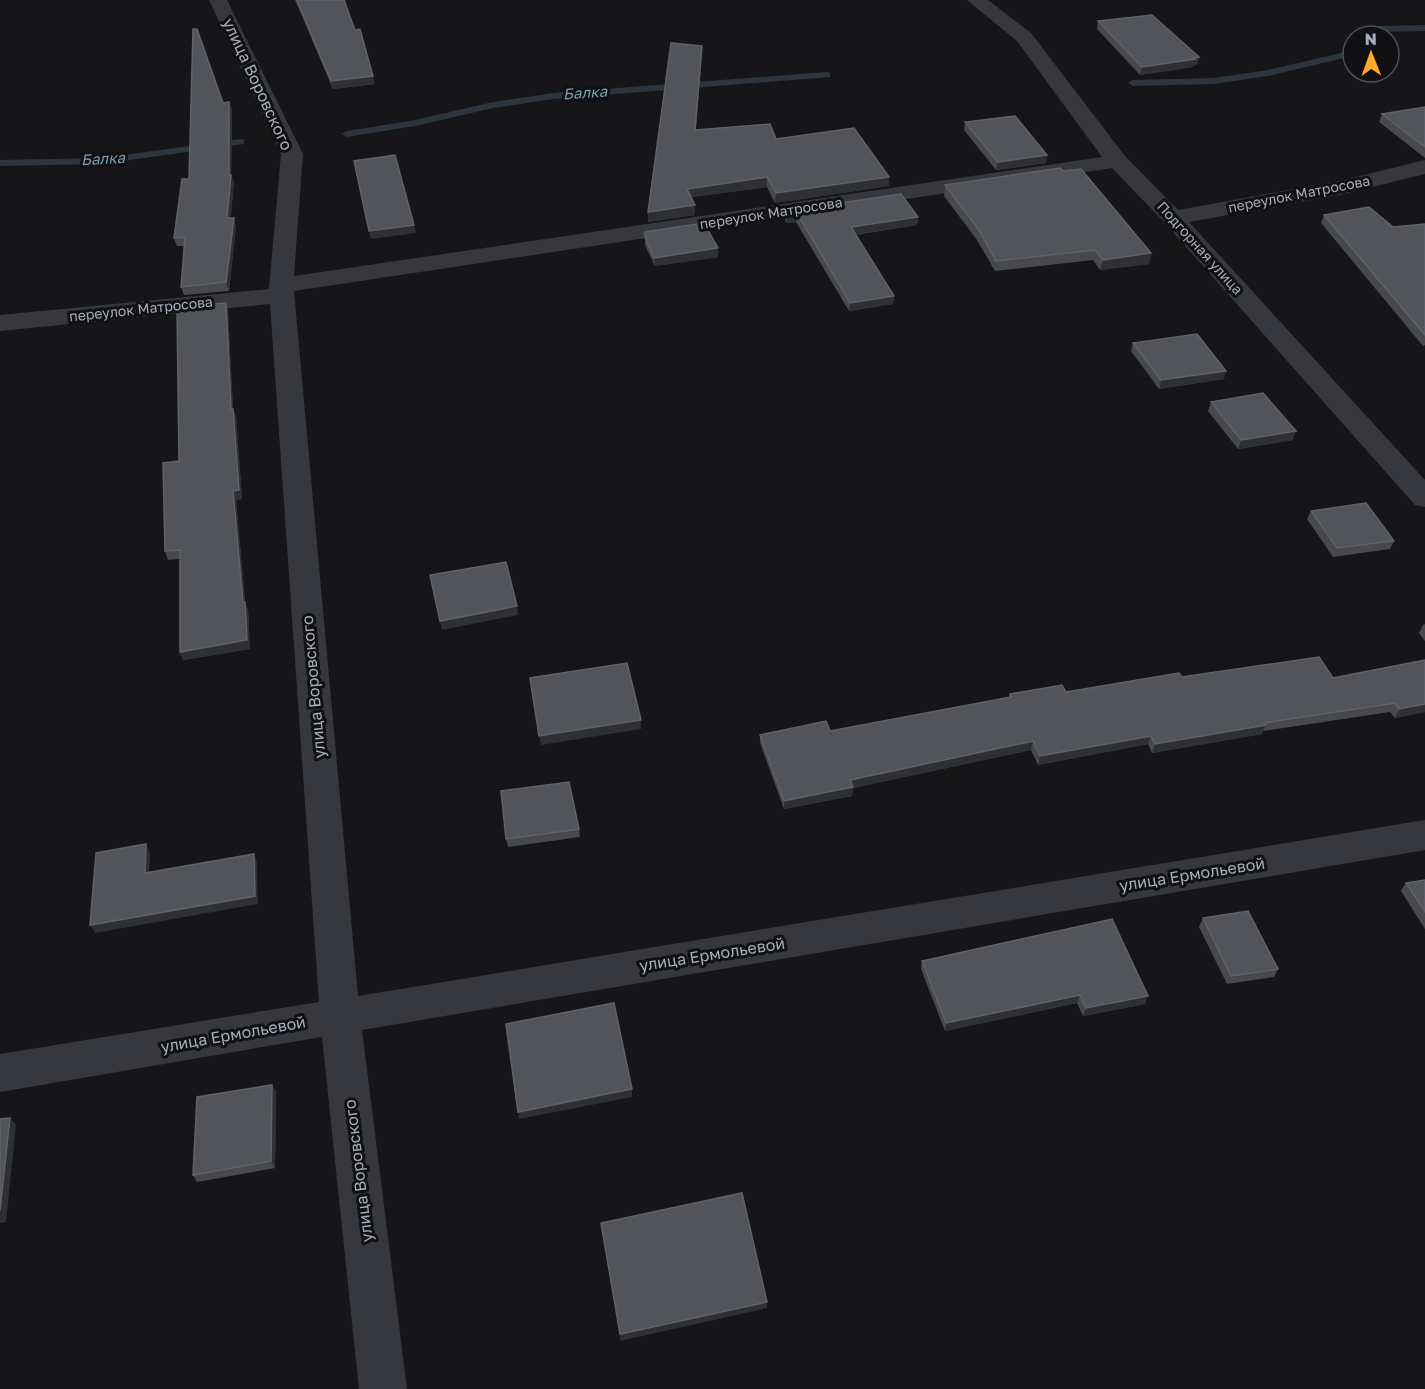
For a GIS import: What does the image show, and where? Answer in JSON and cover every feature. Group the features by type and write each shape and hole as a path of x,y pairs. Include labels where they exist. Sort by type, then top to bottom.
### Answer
{"street":[{"name":"улица Воровского","path":"218,0 292,154 282,290 340,1016 383,1389"},
{"name":"Подгорная улица","path":"976,0 1024,37 1118,161 1173,218 1425,498"},
{"name":"переулок Матросова","path":"0,323 282,290 469,259 1118,161"},
{"name":"переулок Матросова","path":"1173,218 1344,187 1425,166"},
{"name":"улица Ермольевой","path":"0,1073 1425,835"}],"building":[{"path":"297,0 344,0 355,30 360,29 373,76 331,81"},
{"path":"1152,15 1199,57 1142,67 1098,21"},
{"path":"193,29 197,29 223,103 229,102 229,175 231,175 227,218 234,218 226,282 181,287 185,237 174,238 182,179 189,179"},
{"path":"671,43 702,46 695,130 770,124 776,139 854,128 889,177 776,193 767,177 687,189 695,205 648,212"},
{"path":"1425,107 1425,147 1382,114"},
{"path":"1015,116 1047,155 998,162 965,122"},
{"path":"395,155 414,225 369,231 354,161"},
{"path":"1060,168 1063,171 1081,169 1151,253 1103,260 1095,250 996,261 979,230 945,185"},
{"path":"901,194 918,217 851,227 894,296 850,303 797,213 787,215 785,211"},
{"path":"1369,207 1393,227 1425,224 1425,335 1324,215"},
{"path":"704,223 718,248 654,258 645,232"},
{"path":"226,303 231,409 233,409 239,490 233,491 247,640 180,652 180,550 165,551 163,463 179,461 177,309"},
{"path":"1197,334 1226,371 1161,380 1133,343"},
{"path":"1263,393 1296,431 1241,440 1211,402"},
{"path":"1366,503 1394,541 1337,548 1311,511"},
{"path":"506,562 517,606 440,621 430,575"},
{"path":"1319,657 1333,678 1425,660 1425,704 1399,709 1395,703 1264,723 1266,725 1155,744 1151,736 1040,756 1033,741 850,780 853,787 784,801 760,735 826,721 830,731 1011,697 1010,694 1062,685 1066,692 1179,673 1182,677"},
{"path":"627,663 641,720 539,736 530,678"},
{"path":"569,782 579,829 506,839 501,791"},
{"path":"146,844 145,873 254,854 255,896 90,925 96,853"},
{"path":"1425,880 1425,912 1406,883"},
{"path":"1248,911 1278,969 1231,976 1203,918"},
{"path":"1112,919 1148,996 1086,1008 1080,995 946,1023 922,961"},
{"path":"614,1003 632,1089 518,1112 506,1024"},
{"path":"272,1085 271,1161 193,1175 197,1097"},
{"path":"10,1118 0,1210 0,1119"},
{"path":"742,1193 767,1302 620,1334 601,1223"}],"waterway":[{"path":"1401,28 1425,28"},
{"path":"1133,83 1214,81 1268,73 1341,56"},
{"name":"Балка","path":"347,134 415,123 493,105 553,96 827,75"},
{"name":"Балка","path":"0,163 58,164 102,161 241,142"}]}
